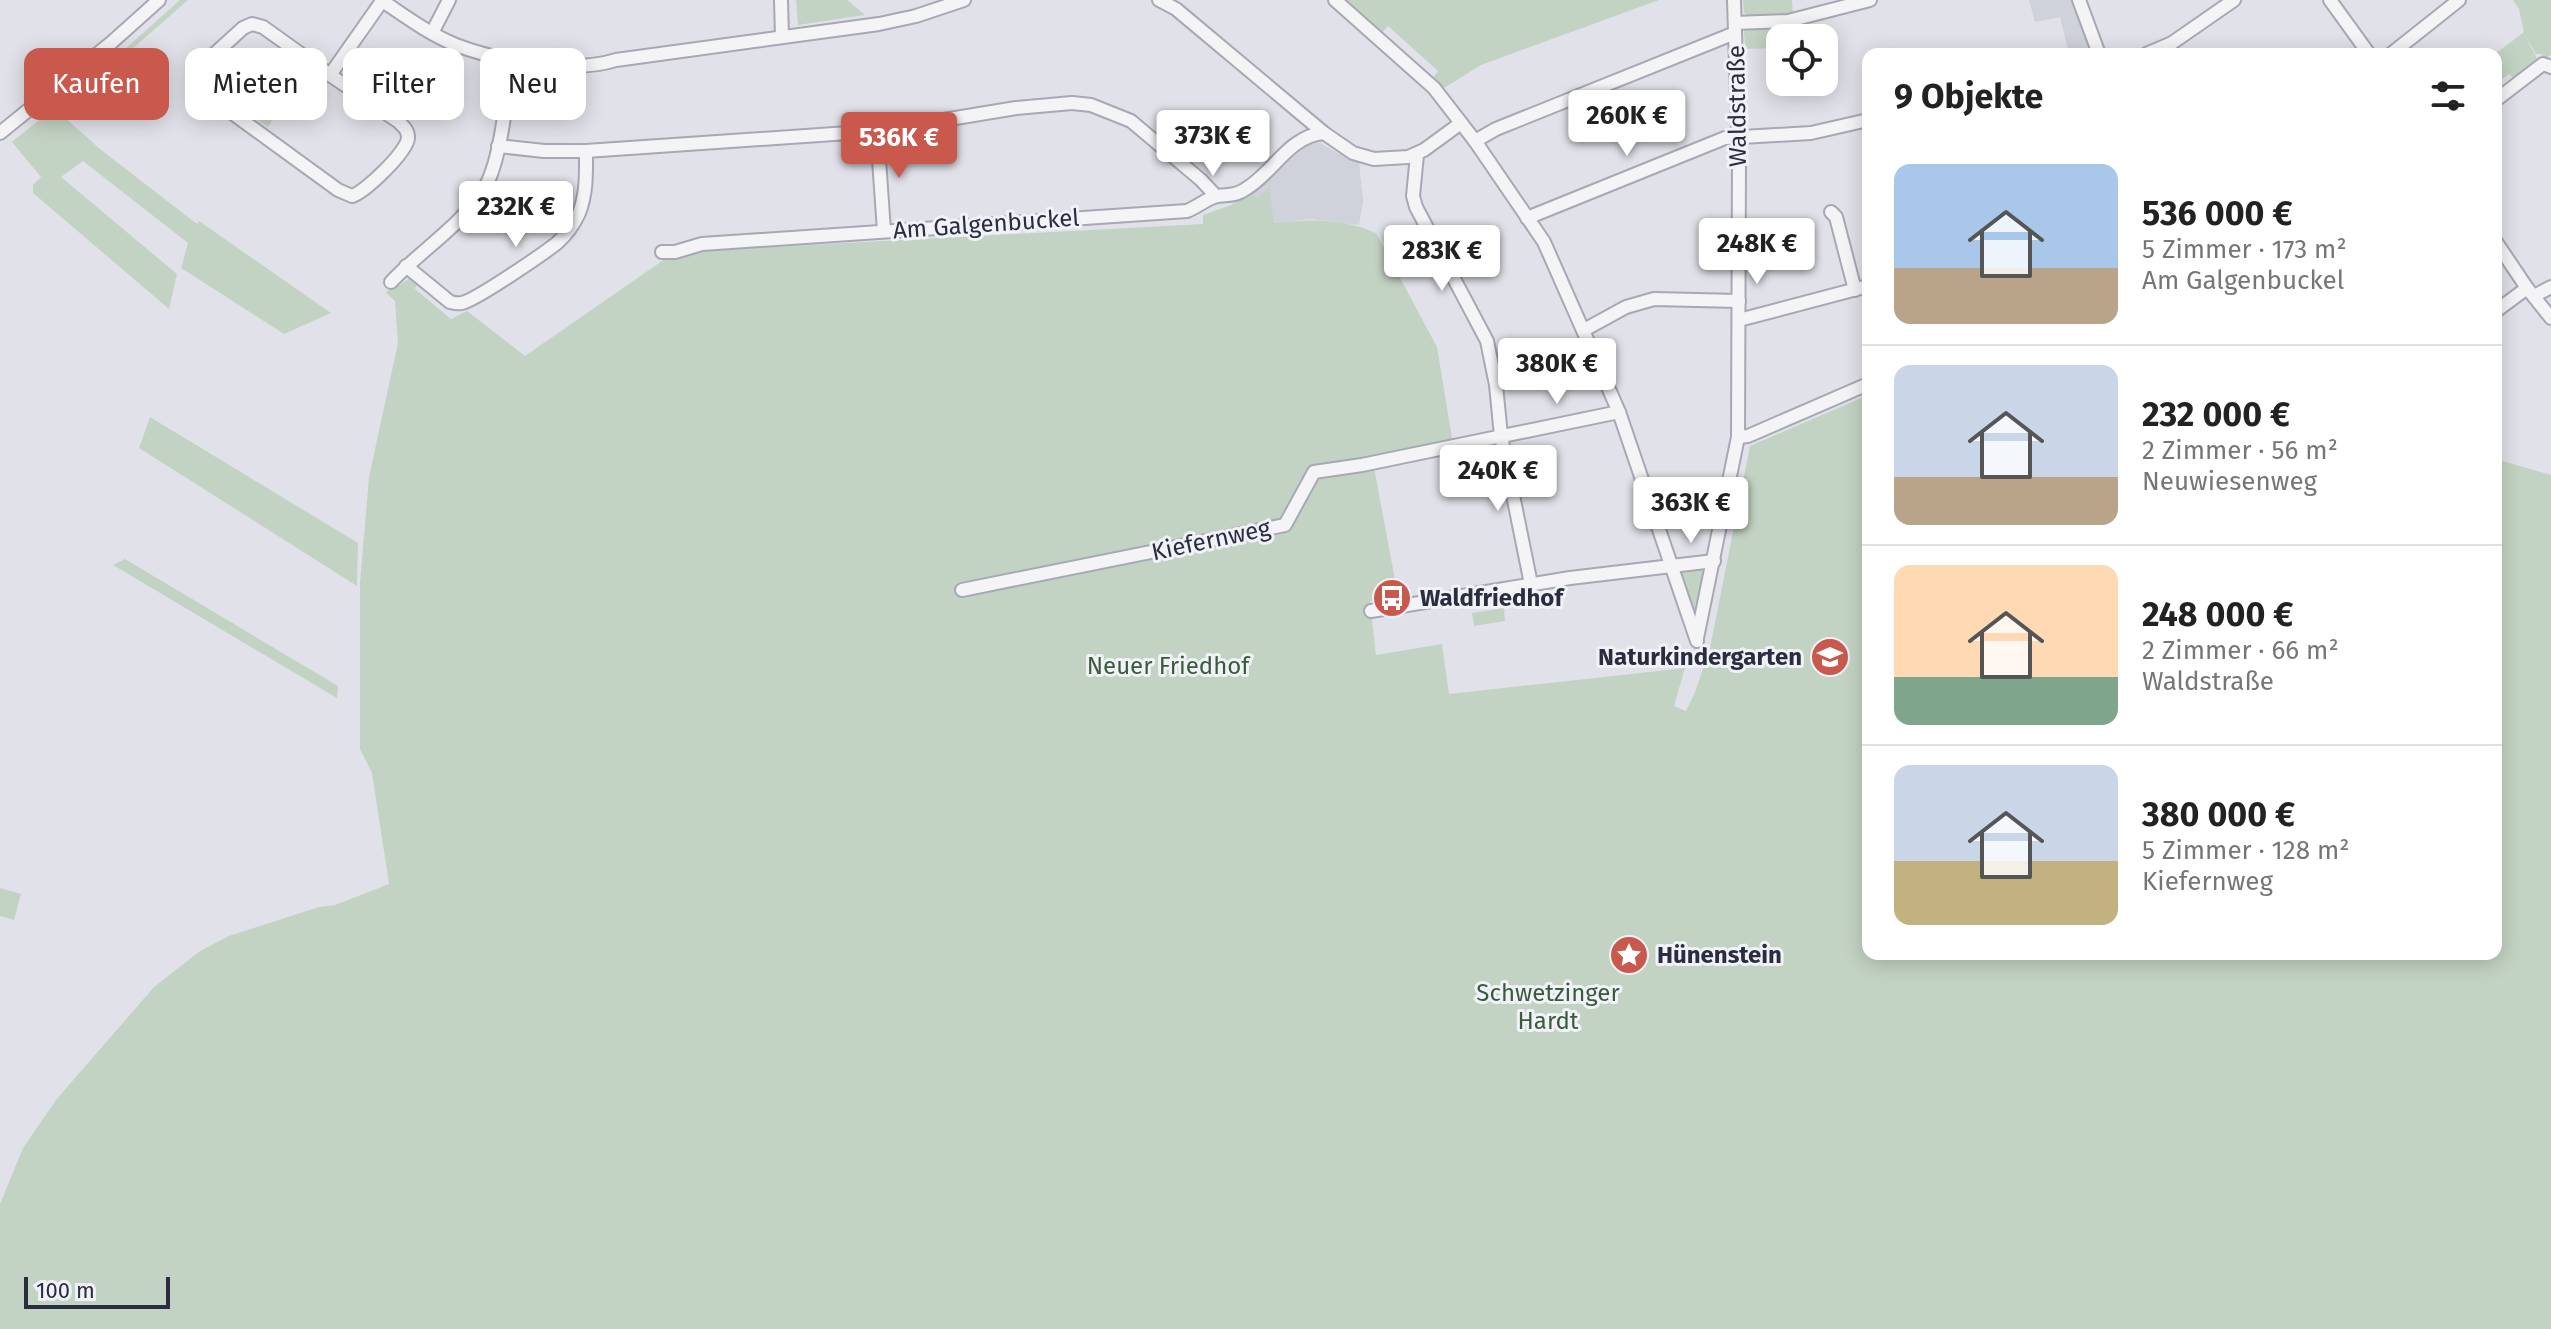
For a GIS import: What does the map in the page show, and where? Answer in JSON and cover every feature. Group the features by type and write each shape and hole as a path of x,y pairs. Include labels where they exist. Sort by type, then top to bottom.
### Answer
{"street":[{"path":"0,133 159,0"},
{"path":"330,75 381,0 432,33 480,51"},
{"path":"432,33 449,0"},
{"path":"781,0 782,37"},
{"path":"586,64 889,22 948,2 964,0"},
{"path":"1159,0 1176,9 1345,149 1363,156 1385,159 1417,155 1461,123"},
{"path":"1335,0 1434,88 1475,141 1544,242 1619,412 1671,565"},
{"name":"Waldstraße","path":"1671,565 1697,641 1738,437 1738,136 1734,0"},
{"path":"1475,141 1496,129 1735,28 1788,21 1870,0"},
{"path":"2079,0 2097,48"},
{"path":"2160,48 2234,0"},
{"path":"2330,0 2365,48"},
{"path":"2397,48 2444,4 2459,0"},
{"path":"252,24 263,27 330,75 407,129 404,149 365,189 352,196 338,190 202,91 196,80 198,69 207,60 243,28 252,24"},
{"path":"2502,95 2543,64 2551,67"},
{"path":"498,146 586,151 877,131 1044,104 1091,105 1131,121 1216,196"},
{"name":"Am Galgenbuckel","path":"1290,148 1300,130 1301,113"},
{"path":"391,282 468,210 485,187 494,167 502,120"},
{"path":"1527,218 1725,138 1811,133 1862,121"},
{"path":"877,131 884,231"},
{"name":"Am Galgenbuckel","path":"662,252 675,252 702,244 1187,211 1216,196 1227,197 1241,192 1256,182 1290,148 1307,137 1324,133"},
{"path":"406,266 454,303 466,302 516,271 558,242 573,224 586,184 586,151"},
{"path":"1417,155 1413,196 1416,207 1487,341 1493,363 1501,436 1531,584"},
{"path":"1739,320 1861,288 1836,217 1831,212"},
{"path":"2502,251 2551,318"},
{"path":"2502,308 2530,292 2551,287"},
{"path":"1584,330 1626,307 1654,299 1739,301"},
{"path":"1738,437 1748,436 1862,387"},
{"name":"Kiefernweg","path":"962,590 1285,525 1314,472 1619,412"},
{"path":"1371,611 1531,584 1714,561"}],"shaded area":[{"path":"2029,0 2073,0 2091,48 2068,48 2060,17 2035,22"},
{"path":"1320,143 1359,162 1363,201 1359,225 1312,219 1273,223 1252,193 1308,144"}],"green space":[{"path":"180,0 188,0 133,48 126,48"},
{"path":"796,0 847,0 865,15 798,25"},
{"path":"1345,0 1659,0 1481,65 1444,88 1433,78 1438,71 1388,26 1382,33"},
{"path":"1743,0 1792,0 1793,15 1747,17"},
{"path":"2513,0 2551,0 2551,55 2544,59 2541,54 2536,54 2523,33 2519,9"},
{"path":"1747,27 1766,27 1766,48 1745,49 1744,32"},
{"path":"2523,33 2539,62 2515,80 2509,74 2502,79 2502,49"},
{"path":"39,120 67,120 197,224 199,221 331,313 284,334 181,268 188,243 83,161 61,177 177,274 169,309 33,193 33,185 41,177 12,142"},
{"path":"258,120 273,120 268,127"},
{"name":"Schwetzinger Hardt","path":"1269,188 1274,223 1326,221 1376,233 1437,347 1453,444 1373,462 1398,596 1370,601 1376,655 1442,644 1449,694 1685,668 1674,706 1686,711 1710,648 1750,446 1862,398 1862,960 2502,960 2502,461 2551,475 2551,1329 0,1329 0,1204 23,1148 56,1100 154,987 200,951 229,936 319,907 335,905 389,884 372,773 360,749 360,583 369,477 398,343 395,301 386,293 393,284 398,286 411,277 418,282 415,289 451,319 467,311 525,356 675,252 1203,224 1203,215 1252,193 1257,198"},
{"path":"150,417 358,543 357,586 139,448"},
{"path":"125,559 338,686 337,698 113,565"},
{"path":"1705,569 1696,626 1680,577 1683,571"},
{"path":"1504,608 1505,621 1474,626 1472,613"},
{"path":"0,888 21,894 14,920 0,916"}],"place":[{"name":"Waldfriedhof","path":"1392,598"},
{"name":"Naturkindergarten","path":"1830,657"},
{"name":"Hünenstein","path":"1629,955"}],"park label":[{"name":"Neuer Friedhof","path":"1168,666"}]}
